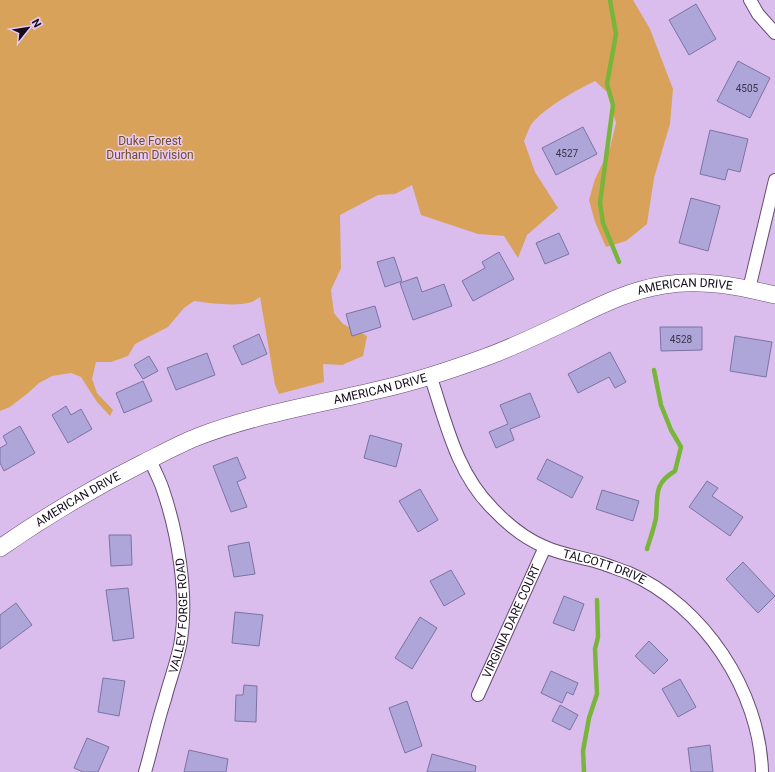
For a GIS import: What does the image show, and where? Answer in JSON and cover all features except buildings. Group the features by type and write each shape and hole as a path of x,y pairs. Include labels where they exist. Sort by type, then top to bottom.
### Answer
{"street":[{"path":"750,0 758,14 775,33"},
{"path":"749,289 775,180"},
{"name":"AMERICAN DRIVE","path":"0,548 86,493 192,439 221,429 299,408 381,390 486,357 535,337 624,295 684,283 711,283 775,295"},
{"name":"TALCOTT DRIVE","path":"430,375 452,442 463,468 472,485 492,508 507,522 545,547 601,563 630,574 653,586 686,611 721,651 746,699 759,744 762,772"},
{"name":"VALLEY FORGE ROAD","path":"145,772 164,699 178,657 184,603 181,566 172,520 163,490 150,460"},
{"name":"VIRGINIA DARE COURT","path":"478,695 545,547"}],"green space":[{"name":"Duke Forest Durham Division","path":"0,0 633,0 650,29 673,89 670,124 654,178 647,224 626,241 606,247 595,222 589,200 595,179 610,148 616,123 607,92 595,81 547,109 534,121 528,131 524,141 535,172 558,208 527,235 518,258 504,236 478,234 421,215 412,185 395,194 378,195 340,215 341,268 331,290 334,313 343,324 367,336 363,356 342,365 323,364 324,382 279,394 275,385 260,297 252,302 239,304 194,301 184,308 168,327 135,344 128,356 111,362 96,362 92,379 97,393 113,410 110,416 97,402 81,377 71,373 52,376 39,383 10,407 0,411"}],"waterway":[{"path":"610,0 616,34 607,84 613,105 600,203 603,223 619,262"},
{"path":"647,549 656,518 658,491 663,481 675,471 681,447 671,430 661,405 654,370"},
{"path":"584,772 583,751 589,718 597,694 595,649 598,637 597,600"}]}
